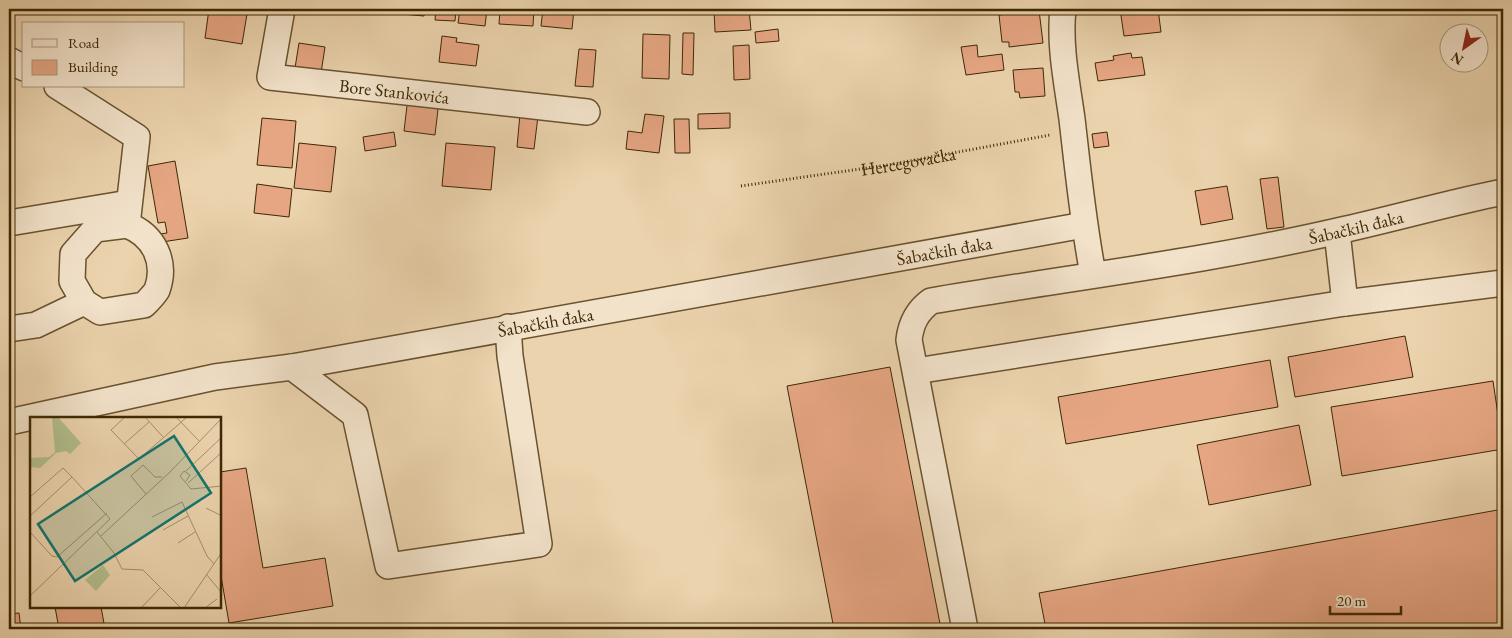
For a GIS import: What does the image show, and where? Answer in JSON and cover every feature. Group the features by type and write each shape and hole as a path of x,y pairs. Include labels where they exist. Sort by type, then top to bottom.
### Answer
{"street":[{"name":"Bore Stankovića","path":"282,9 270,77 587,112"},
{"path":"1063,9 1063,42 1073,131 1084,225 1093,274"},
{"path":"9,60 22,67"},
{"path":"60,88 137,136 128,214 138,230 151,240 161,265 156,291 144,306 100,312 84,302 72,280 73,254 95,229 128,214"},
{"name":"Šabačkih đaka","path":"965,629 909,340 911,328 921,308 931,300 1169,263 1337,232 1447,203 1503,192"},
{"path":"9,223 128,214"},
{"name":"Šabačkih đaka","path":"32,417 215,377 292,367 1084,225"},
{"path":"1337,232 1345,303"},
{"path":"916,371 1345,303 1503,283"},
{"path":"9,330 36,325 84,302"},
{"path":"292,367 355,415 388,566 539,544 510,356 508,327"},
{"name":"Šabačkih đaka","path":"9,422 30,417"}],"path":[{"name":"Hercegovačka","path":"741,186 888,165 1073,131"}],"building":[{"path":"209,9 237,9 236,12 247,14 242,44 205,38"},
{"path":"402,9 425,9 424,16 402,14"},
{"path":"436,9 456,9 455,21 435,20"},
{"path":"460,9 487,9 485,26 458,23"},
{"path":"500,9 534,9 533,26 499,24"},
{"path":"543,9 574,9 572,29 541,26"},
{"path":"714,9 749,9 751,30 715,32"},
{"path":"1120,9 1158,9 1161,32 1124,36"},
{"path":"1039,10 1043,43 1009,47 1009,42 1002,42 999,15"},
{"path":"778,29 779,41 756,43 755,32"},
{"path":"683,33 694,33 693,75 682,74"},
{"path":"643,34 670,35 669,79 642,78"},
{"path":"442,36 457,38 456,42 479,45 476,66 439,62"},
{"path":"299,43 325,47 321,73 295,68"},
{"path":"749,45 750,79 734,80 733,46"},
{"path":"977,45 978,57 1002,54 1004,70 966,75 961,47"},
{"path":"579,49 596,50 593,87 575,86"},
{"path":"1131,53 1132,58 1142,57 1145,75 1098,81 1095,63 1114,60 1113,56"},
{"path":"1043,68 1045,96 1020,98 1019,92 1015,92 1013,70"},
{"path":"408,97 439,101 435,135 404,131"},
{"path":"730,113 730,128 698,129 698,114"},
{"path":"520,114 538,116 534,149 517,147"},
{"path":"645,114 664,116 659,153 626,149 628,131 642,133"},
{"path":"262,118 296,121 292,168 257,165"},
{"path":"674,119 689,119 690,153 675,153"},
{"path":"394,132 396,146 365,151 363,137"},
{"path":"1107,132 1109,146 1094,148 1092,134"},
{"path":"299,143 336,147 331,192 294,188"},
{"path":"446,143 495,147 491,190 442,186"},
{"path":"175,161 188,238 162,242 160,234 167,233 165,222 158,223 148,166"},
{"path":"1278,177 1284,227 1267,229 1260,179"},
{"path":"257,184 292,189 289,217 254,213"},
{"path":"1227,186 1233,219 1201,225 1195,191"},
{"path":"1405,336 1413,377 1295,397 1288,357"},
{"path":"1270,360 1278,407 1066,444 1058,397"},
{"path":"890,367 941,629 834,629 787,386"},
{"path":"1493,381 1503,449 1342,476 1331,407"},
{"path":"1299,425 1311,485 1209,505 1197,445"},
{"path":"246,468 263,568 325,558 333,606 229,623 221,576 221,472"},
{"path":"1503,509 1503,629 1046,629 1039,593"},
{"path":"55,608 101,608 105,629 59,629"},
{"path":"19,613 21,629 9,629 9,614"}]}
